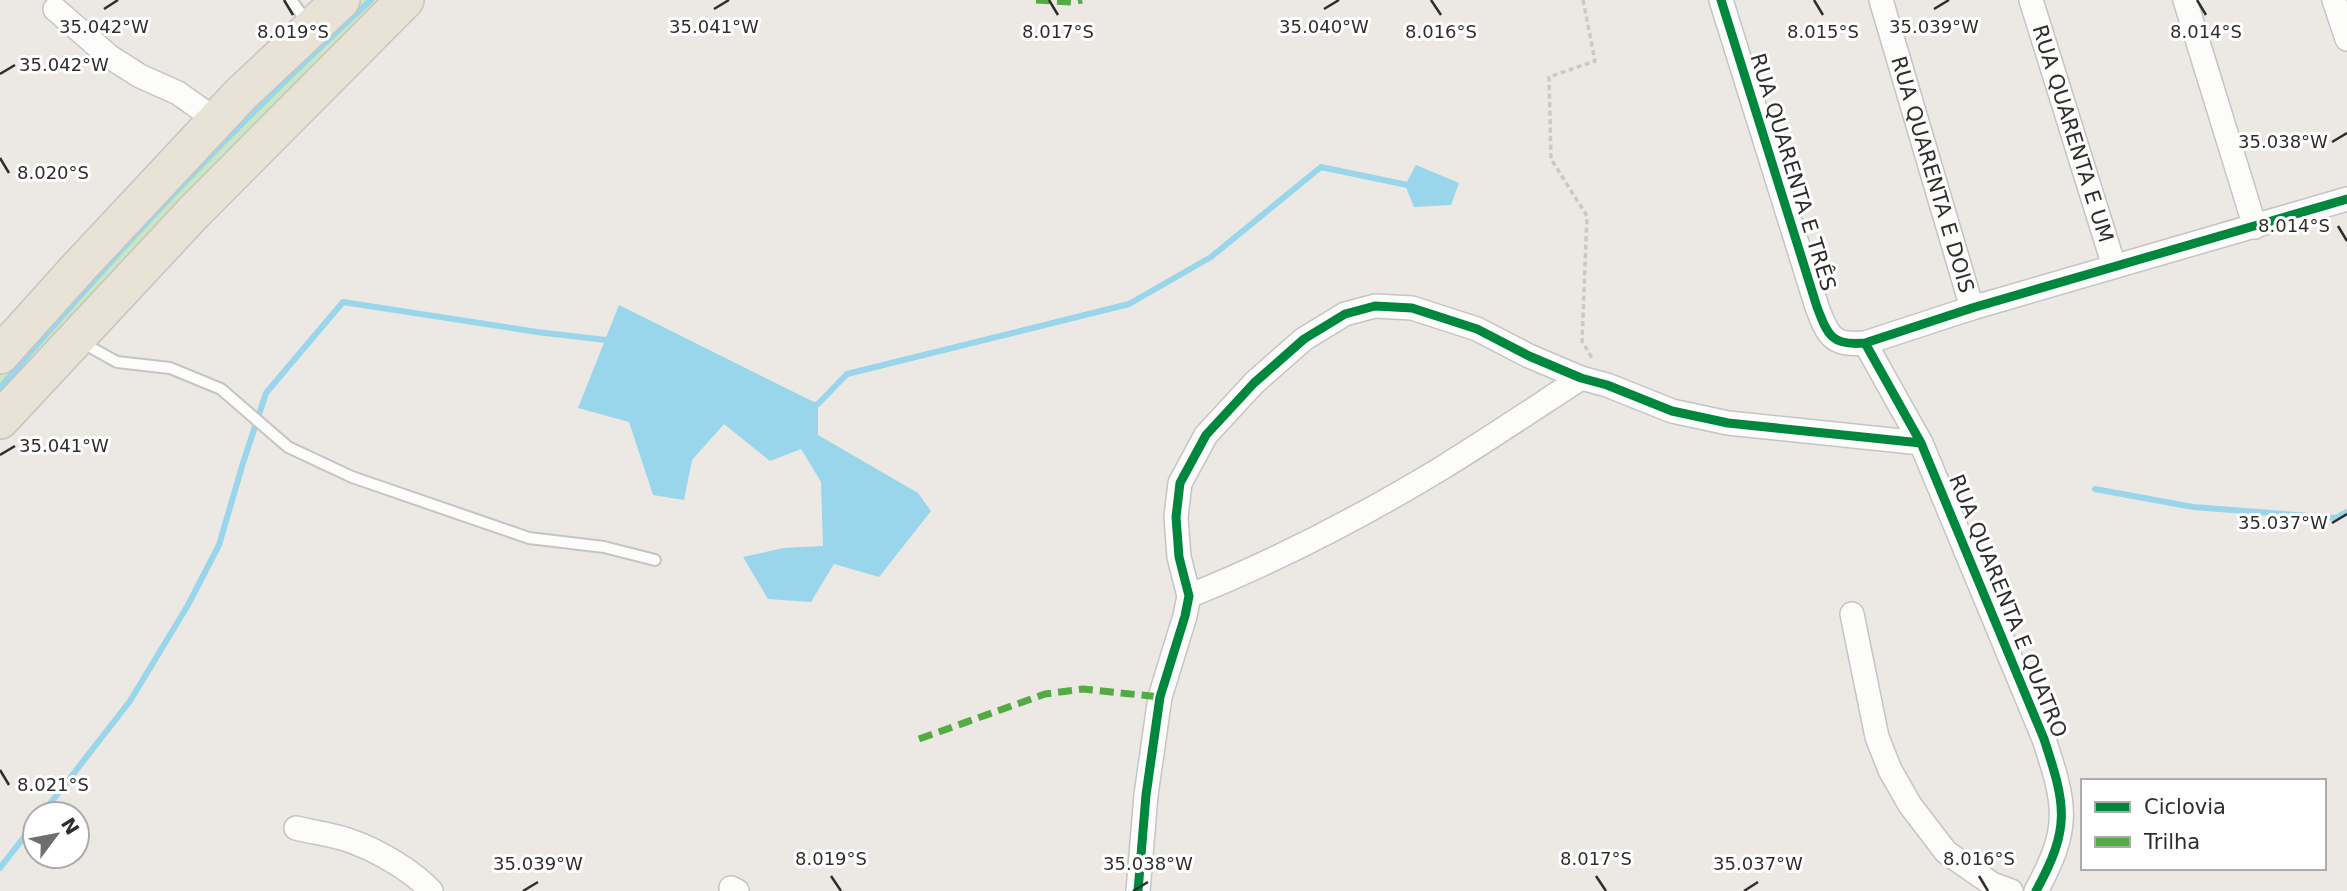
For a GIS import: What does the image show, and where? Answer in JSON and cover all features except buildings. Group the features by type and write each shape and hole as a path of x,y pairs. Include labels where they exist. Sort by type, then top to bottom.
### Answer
{"highway":[{"path":"0,355 216,120 301,14 341,0"},
{"path":"0,420 194,212 405,0"},
{"path":"0,330 20,309 80,266"}],"street":[{"name":"RUA QUARENTA E TRÊS","path":"1720,0 1826,330 1834,340 1856,344"},
{"name":"RUA QUARENTA E DOIS","path":"1881,0 1972,308"},
{"name":"RUA QUARENTA E UM","path":"2031,0 2114,266"},
{"path":"2185,0 2255,227"},
{"path":"2334,0 2347,40"},
{"path":"55,9 110,57 140,76 178,93 216,120"},
{"path":"1856,344 2347,199"},
{"path":"1138,891 1146,795 1160,697 1189,596 1179,556 1177,517 1180,484 1206,435 1254,383 1304,339 1345,314 1376,306 1412,308 1476,329 1581,378 1607,385 1672,411 1728,423 1922,443"},
{"name":"RUA QUARENTA E QUATRO","path":"1856,344 1922,443 2044,739 2063,806 2060,837 2051,863 2036,891"},
{"path":"1189,596 1245,573 1370,508 1441,468 1581,378"},
{"path":"1852,614 1877,737 1890,770 1910,805 1946,852 1992,884 2011,891"},
{"path":"296,828 355,842 397,865 424,883 431,891"}],"lane":[{"path":"75,339 117,362 170,368 221,389 288,447 352,477 529,537 604,547 655,560"}],"path":[{"path":"1583,0 1595,61 1549,77 1551,159 1587,216 1582,341 1607,385"}],"green space":[{"path":"357,0 386,0 222,158 84,303 0,400 0,373 99,262"}],"water":[{"path":"1416,165 1459,183 1451,205 1414,207 1405,185"},
{"path":"619,305 818,404 818,435 918,493 931,511 879,577 834,564 811,602 768,599 743,557 784,548 823,546 821,482 801,449 770,461 724,424 692,460 684,500 653,495 629,422 578,408"}],"waterway":[{"path":"0,388 88,287 180,188 274,92 371,0"},
{"path":"812,406 818,404 847,374 1129,304 1211,257 1321,167 1412,186"},
{"path":"53,800 130,701 188,605 219,545 266,393 343,302 606,340 612,344"},
{"path":"2095,489 2193,507 2336,518 2347,512"},
{"path":"0,868 21,841"}],"marked path":[{"path":"1036,0 1082,0"},
{"path":"919,739 1045,694 1083,689 1160,697"}],"cycle path":[{"path":"1721,0 1817,307 1828,332 1838,341 1865,343 1972,308 2347,199"},
{"path":"1138,891 1146,795 1160,697 1189,596 1179,557 1176,517 1180,483 1206,435 1254,383 1304,339 1345,314 1375,306 1412,308 1477,329 1529,356 1581,378 1607,385 1672,411 1728,423 1921,443"},
{"path":"1865,343 1921,443 2044,739 2057,782 2061,816 2055,850 2036,891"}]}
